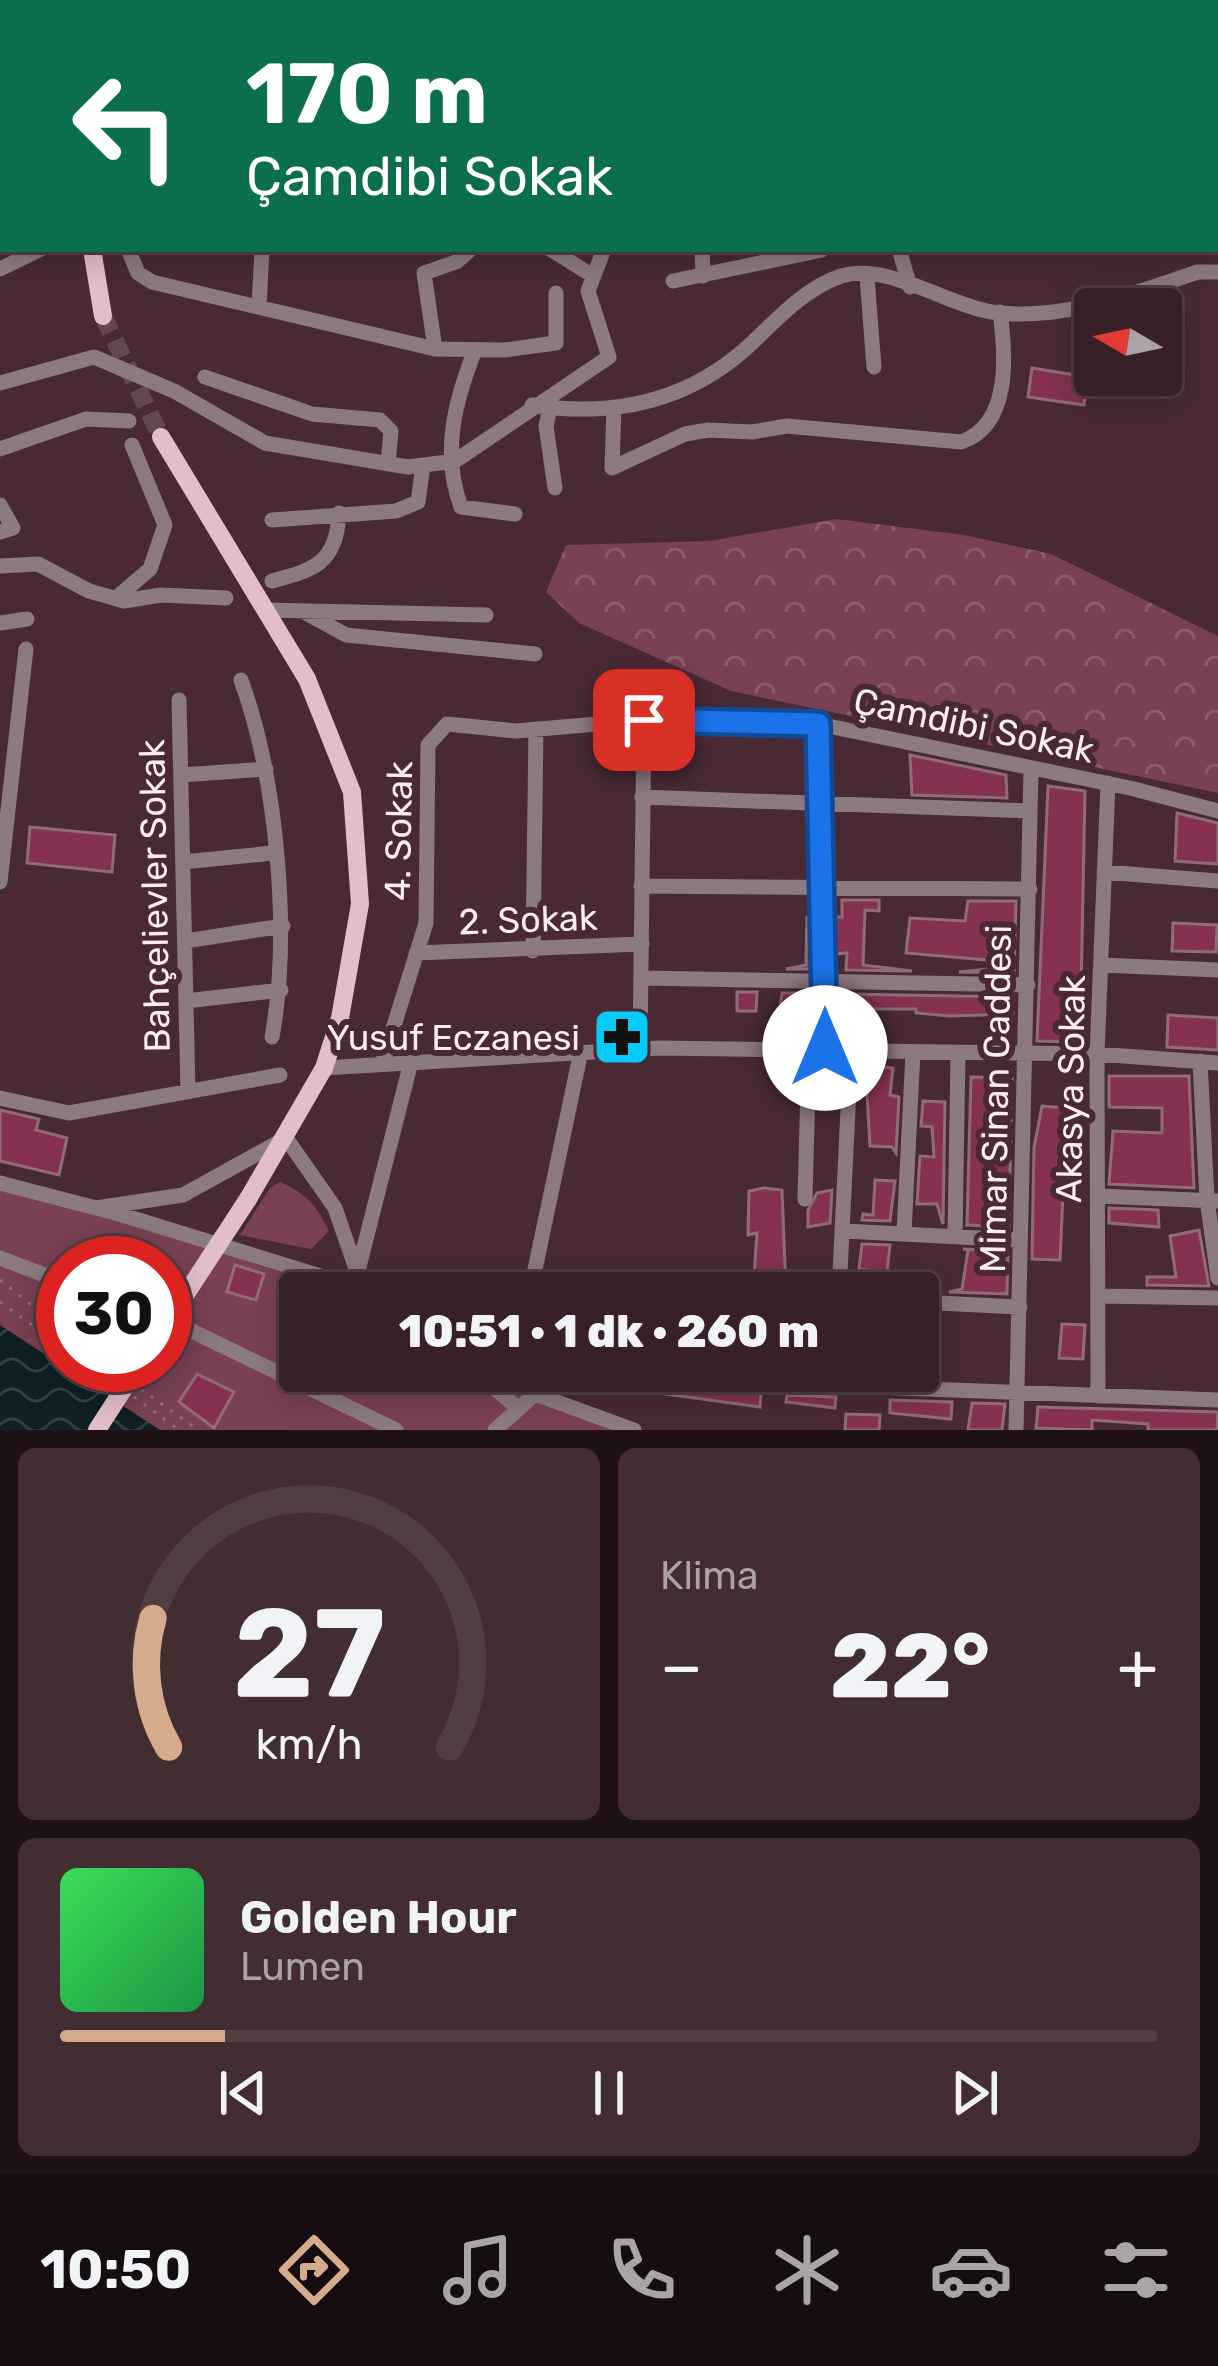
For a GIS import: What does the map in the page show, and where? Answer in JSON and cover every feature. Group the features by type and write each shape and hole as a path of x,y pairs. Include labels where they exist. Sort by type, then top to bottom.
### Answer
{"main road":[{"path":"92,252 103,316"},
{"path":"161,437 307,679 352,792 360,904 340,1018 324,1068 286,1138 192,1282"},
{"path":"97,1430 121,1392"}],"street":[{"path":"0,269 35,252"},
{"path":"129,252 138,273 152,282 435,349 556,343 556,292"},
{"path":"259,307 262,252"},
{"path":"435,349 424,273 456,262 468,252"},
{"path":"555,252 593,276"},
{"path":"0,383 94,357 174,391 265,443 388,464 455,461 609,357 588,291 603,252"},
{"path":"702,252 704,276"},
{"path":"673,280 809,252"},
{"path":"823,252 832,282"},
{"path":"899,252 910,287"},
{"path":"532,405 614,407 669,399 699,384 790,307 842,276 867,277 1000,312 1068,311 1198,272 1218,272"},
{"path":"867,277 874,367"},
{"path":"614,407 612,467 686,434 708,430 752,432 787,426 961,442 980,435 991,422 1004,344 1000,312"},
{"path":"475,350 451,411 461,507 515,514"},
{"path":"205,377 312,414 380,420 391,431 388,464"},
{"path":"550,408 546,426 555,488"},
{"path":"0,448 86,418 129,421"},
{"path":"116,598 150,569 165,525 132,445"},
{"path":"272,520 396,511 418,502 423,465"},
{"path":"0,505 13,528 0,532"},
{"path":"272,580 315,570 333,542 339,513"},
{"path":"0,566 38,564 116,598 226,598"},
{"path":"265,610 486,615"},
{"path":"302,611 346,635 535,654"},
{"path":"0,622 27,619"},
{"path":"0,882 26,649"},
{"path":"241,680 264,742 283,926 281,990 272,1037"},
{"name":"Bahçelievler Sokak","path":"179,700 188,1091"},
{"path":"0,719 19,710"},
{"path":"640,1049 644,720"},
{"name":"Çamdibi Sokak","path":"644,720 818,724 1108,783 1218,811"},
{"name":"4. Sokak","path":"382,1064 426,923 428,746 446,724 536,729 644,720"},
{"path":"805,1199 825,978 818,724"},
{"path":"533,951 536,729"},
{"path":"181,775 266,769"},
{"name":"Mimar Sinan Caddesi","path":"1016,1430 1031,770"},
{"name":"Akasya Sokak","path":"1098,1396 1097,1054 1108,783"},
{"path":"642,797 1030,811"},
{"path":"183,862 273,853"},
{"path":"1104,872 1218,881"},
{"path":"641,886 1030,889"},
{"path":"184,941 283,926"},
{"name":"2. Sokak","path":"416,953 642,944"},
{"path":"1102,965 1218,970"},
{"path":"643,978 1028,985"},
{"path":"186,1001 281,990"},
{"path":"324,1068 640,1049 817,1048 1097,1054 1218,1063"},
{"path":"841,1272 851,1049"},
{"path":"904,1233 913,1052"},
{"path":"956,1236 958,1053"},
{"path":"534,1272 580,1056"},
{"path":"1200,1061 1218,1278"},
{"path":"359,1267 411,1062"},
{"path":"0,1098 69,1113 280,1075"},
{"path":"96,1208 183,1196 286,1138 335,1208 361,1272"},
{"path":"0,1183 305,1272"},
{"path":"1099,1196 1213,1200"},
{"path":"844,1231 1019,1240"},
{"path":"0,1258 36,1272"},
{"path":"1099,1296 1218,1298"},
{"path":"939,1303 1020,1307"},
{"path":"192,1335 396,1430"},
{"path":"939,1390 1218,1400"},
{"path":"499,1392 518,1408"},
{"path":"495,1430 536,1394 634,1430"}],"path":[{"path":"0,1280 36,1308"},
{"path":"0,1302 36,1328"},
{"path":"157,1392 198,1430"}],"green space":[{"path":"836,519 964,535 1051,554 1218,636 1218,793 731,691 579,623 546,592 566,545 710,541"},
{"path":"0,1181 169,1236 36,1236 36,1392 192,1392 192,1243 280,1272 279,1392 549,1392 622,1430 76,1430 0,1386"},
{"path":"280,1182 310,1201 329,1231 311,1249 240,1235 270,1188"}],"water":[{"path":"0,1325 36,1349 36,1392 102,1392 160,1430 0,1430"}],"building":[{"path":"1032,368 1074,375 1074,396 1085,396 1084,405 1028,397"},
{"path":"910,755 1006,775 1007,798 912,795"},
{"path":"1048,786 1085,791 1080,1042 1037,1041"},
{"path":"1177,813 1218,823 1218,864 1175,861"},
{"path":"30,827 115,835 112,872 27,863"},
{"path":"842,900 879,900 879,911 865,910 863,965 912,971 846,970 847,953 835,954 834,917 842,917"},
{"path":"968,901 1016,901 1014,973 959,972 998,968 998,961 906,953 910,918 965,921"},
{"path":"807,916 811,969 786,969 806,965"},
{"path":"1173,923 1217,925 1216,952 1172,951"},
{"path":"737,992 757,992 756,1011 737,1011"},
{"path":"782,993 812,993 812,1013 779,1016"},
{"path":"845,994 1014,997 1013,1014 949,1016 916,1013 916,1009 844,1009"},
{"path":"1168,1015 1218,1018 1218,1050 1167,1047"},
{"path":"875,1066 893,1068 890,1095 899,1097 896,1153 892,1147 870,1146 867,1094"},
{"path":"1109,1076 1189,1076 1194,1188 1109,1184 1113,1131 1162,1133 1162,1108 1109,1107"},
{"path":"971,1077 1012,1078 1009,1227 967,1225"},
{"path":"923,1101 945,1102 943,1224 937,1204 917,1204 920,1156 934,1157 932,1127 921,1126"},
{"path":"1042,1106 1067,1108 1060,1260 1032,1259 1034,1148"},
{"path":"0,1110 39,1119 36,1130 67,1138 59,1175 0,1161"},
{"path":"875,1180 895,1181 890,1221 862,1220 863,1214 873,1215"},
{"path":"782,1190 785,1272 754,1272 757,1233 748,1235 749,1191"},
{"path":"832,1190 830,1223 808,1227 808,1210 817,1193"},
{"path":"1109,1208 1158,1210 1159,1227 1109,1223"},
{"path":"1199,1230 1209,1286 1147,1285 1147,1277 1176,1277 1170,1236"},
{"path":"862,1244 890,1245 887,1272 859,1269"},
{"path":"963,1249 1008,1251 1007,1294 949,1292 962,1289 968,1250"},
{"path":"235,1265 264,1274 256,1300 227,1292"},
{"path":"1062,1324 1085,1325 1083,1359 1059,1358"},
{"path":"197,1374 234,1392 214,1428 179,1402 185,1392 192,1392"},
{"path":"651,1392 761,1392 760,1407"},
{"path":"787,1395 836,1397 835,1408 786,1402"},
{"path":"890,1400 952,1402 951,1419 890,1413"},
{"path":"972,1403 1005,1404 1002,1430 968,1430"},
{"path":"1038,1407 1218,1412 1217,1430 1148,1430 1148,1424 1092,1420 1092,1430 1036,1428"},
{"path":"846,1414 880,1415 879,1430 845,1430"}],"tunnel":[{"path":"103,316 161,437"}],"place":[{"name":"Yusuf Eczanesi","path":"622,1037"}],"route":[{"path":"644,720 677,717 818,724 825,1048"}]}
